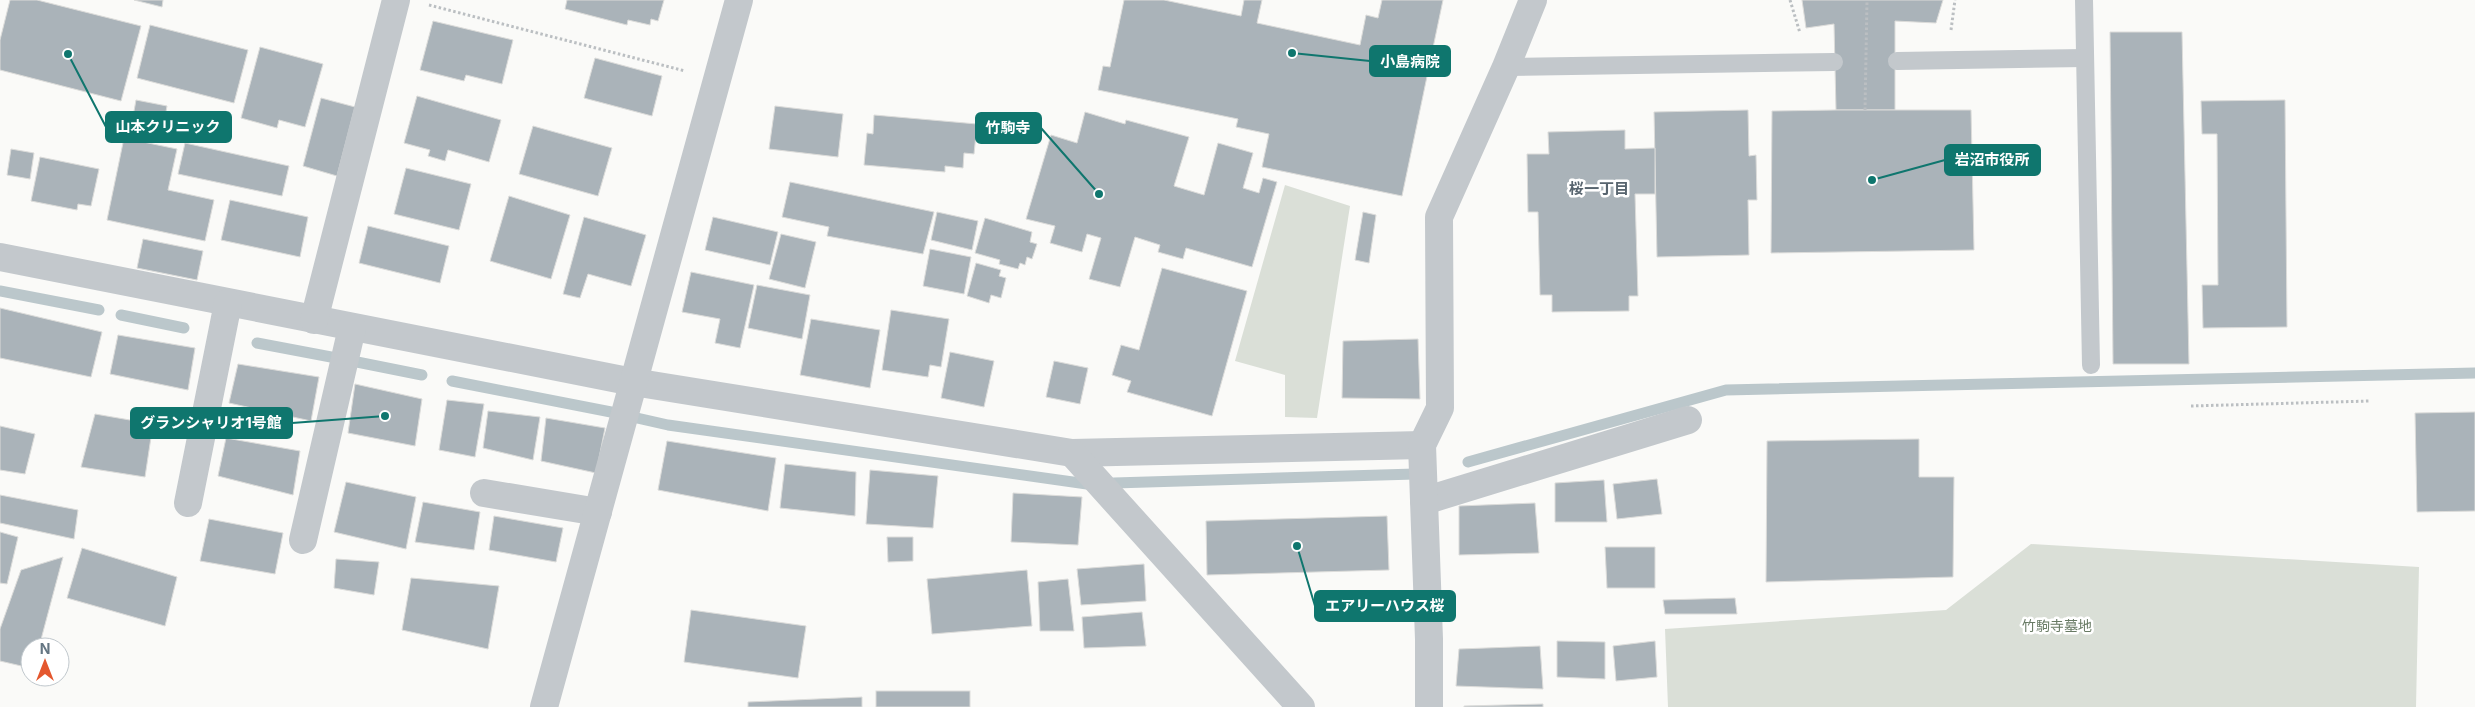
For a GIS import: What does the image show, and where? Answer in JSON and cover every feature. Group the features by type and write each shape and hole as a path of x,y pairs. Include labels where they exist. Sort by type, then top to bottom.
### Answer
{"street":[{"path":"314,320 396,0"},
{"path":"544,707 739,0"},
{"path":"1429,707 1429,639 1422,445 1440,408 1439,218 1506,67 1533,0"},
{"path":"0,257 633,382 1072,453 1422,445"},
{"path":"188,503 228,302"},
{"path":"303,540 352,328"},
{"path":"1424,500 1688,420"},
{"path":"1072,453 1301,707"},
{"path":"484,493 598,512"}],"lane":[{"path":"2084,0 2091,365"},
{"path":"1897,61 2084,58"},
{"path":"1506,67 1834,62"}],"path":[{"path":"1790,0 1801,36"},
{"path":"1865,110 1867,0"},
{"path":"1951,30 1955,0"},
{"path":"428,5 717,79"},
{"path":"2190,406 2370,401"}],"green space":[{"path":"1285,185 1350,206 1317,418 1285,417 1285,375 1235,361"},
{"name":"竹駒寺墓地","path":"2031,544 2419,567 2416,707 1668,707 1665,629 1946,610"}],"building":[{"path":"10,0 37,0 141,26 121,101 0,70 0,40"},
{"path":"134,0 163,0 162,7"},
{"path":"567,0 664,0 658,21 651,19 650,25 628,20 627,25 565,9"},
{"path":"1124,0 1164,0 1241,16 1244,0 1262,0 1257,23 1360,45 1366,15 1378,18 1382,0 1443,0 1402,196 1262,167 1269,134 1236,127 1238,119 1098,90 1103,66 1110,67"},
{"path":"1802,0 1943,0 1936,23 1895,21 1895,110 1836,110 1834,24 1806,28"},
{"path":"433,21 513,40 502,84 466,75 464,81 420,70"},
{"path":"150,25 248,50 234,103 137,78"},
{"path":"2110,32 2182,32 2189,364 2113,364"},
{"path":"260,47 323,64 305,127 279,120 277,128 241,118"},
{"path":"595,58 662,76 652,116 584,98"},
{"path":"417,96 501,120 489,162 448,150 445,161 428,156 430,150 404,143"},
{"path":"321,98 355,107 337,176 303,166"},
{"path":"136,100 167,106 162,134 131,128"},
{"path":"2285,100 2287,327 2203,328 2202,285 2218,285 2217,134 2202,134 2201,101"},
{"path":"775,106 843,114 838,157 769,149"},
{"path":"1748,110 1749,156 1756,155 1757,200 1748,200 1749,255 1657,257 1654,112"},
{"path":"1971,110 1974,250 1771,253 1772,111"},
{"path":"1085,112 1125,124 1126,120 1189,137 1174,186 1204,195 1218,143 1253,153 1243,188 1259,193 1263,178 1277,182 1252,267 1186,248 1183,259 1158,252 1160,245 1135,237 1120,287 1089,279 1101,238 1087,234 1082,252 1050,243 1055,226 1026,219 1051,135 1077,143"},
{"path":"874,115 977,124 974,154 964,153 963,168 945,166 945,172 864,165 867,133 873,134"},
{"path":"533,126 612,148 598,196 519,174"},
{"path":"1625,130 1625,149 1655,148 1655,194 1635,194 1638,296 1629,296 1629,311 1552,312 1552,295 1540,295 1538,212 1528,212 1527,154 1549,154 1548,132"},
{"path":"124,138 177,149 168,190 214,200 205,241 107,220"},
{"path":"185,143 289,166 282,196 178,174"},
{"path":"11,149 34,153 30,179 7,175"},
{"path":"40,157 99,169 91,206 78,204 77,210 31,201"},
{"path":"406,168 471,184 459,230 394,214"},
{"path":"790,182 934,212 923,254 827,236 829,227 782,217"},
{"path":"509,196 570,215 551,279 490,261"},
{"path":"230,200 308,217 300,257 221,240"},
{"path":"937,212 978,221 972,250 931,240"},
{"path":"1363,212 1376,215 1369,263 1355,260"},
{"path":"584,217 646,235 631,286 588,274 580,298 563,294"},
{"path":"713,217 778,232 770,265 705,250"},
{"path":"985,218 1032,232 1030,242 1037,244 1032,259 1027,257 1025,265 1020,263 1018,269 999,264 1000,260 975,253"},
{"path":"368,226 449,246 440,283 359,263"},
{"path":"781,234 816,242 805,288 769,279"},
{"path":"143,239 203,251 197,280 137,268"},
{"path":"930,249 971,257 964,294 923,286"},
{"path":"976,263 1001,270 999,276 1006,278 1001,298 991,295 989,303 967,296"},
{"path":"1162,268 1247,291 1212,416 1127,392 1131,381 1112,375 1121,345 1139,350"},
{"path":"691,272 754,285 740,348 715,343 720,319 682,312"},
{"path":"757,285 810,295 802,339 748,328"},
{"path":"0,308 102,332 91,377 0,358"},
{"path":"891,310 949,319 941,367 930,365 928,377 882,370"},
{"path":"811,319 880,330 870,388 800,375"},
{"path":"118,335 195,348 188,390 110,374"},
{"path":"1418,339 1420,399 1342,398 1343,341"},
{"path":"950,352 994,361 984,407 941,398"},
{"path":"1054,361 1088,368 1080,404 1046,397"},
{"path":"238,364 319,377 311,421 229,403"},
{"path":"355,384 422,399 415,446 348,433"},
{"path":"447,400 484,404 475,457 439,450"},
{"path":"488,411 540,417 533,460 483,448"},
{"path":"2475,412 2475,511 2417,512 2415,413"},
{"path":"95,414 153,424 145,477 81,467"},
{"path":"546,418 605,428 596,473 541,461"},
{"path":"0,426 35,434 25,474 0,470"},
{"path":"226,438 300,451 293,495 218,476"},
{"path":"1919,439 1919,477 1954,477 1953,577 1766,582 1767,441"},
{"path":"667,441 776,458 768,511 658,490"},
{"path":"785,464 856,472 855,516 780,508"},
{"path":"870,470 938,476 933,528 866,524"},
{"path":"1657,479 1662,514 1617,519 1613,484"},
{"path":"1604,480 1607,522 1555,522 1555,483"},
{"path":"346,482 416,497 406,549 334,532"},
{"path":"1013,493 1082,497 1078,545 1011,542"},
{"path":"0,495 78,510 74,539 0,523"},
{"path":"423,502 480,512 474,550 415,542"},
{"path":"1535,503 1539,553 1459,555 1459,506"},
{"path":"494,516 563,528 556,562 489,550"},
{"path":"1387,516 1389,570 1207,575 1206,521"},
{"path":"209,519 283,533 275,574 200,561"},
{"path":"0,532 18,537 7,584 0,583"},
{"path":"887,537 913,537 913,561 888,562"},
{"path":"1605,547 1655,547 1655,588 1607,588"},
{"path":"82,548 177,577 165,626 67,598"},
{"path":"63,557 42,637 20,637 20,666 0,661 0,629 21,570"},
{"path":"336,559 379,562 374,595 334,588"},
{"path":"1144,564 1146,601 1081,605 1077,569"},
{"path":"1027,570 1032,626 932,634 927,579"},
{"path":"411,578 499,586 488,649 402,630"},
{"path":"1068,579 1074,631 1040,631 1038,582"},
{"path":"1735,598 1737,614 1665,614 1663,600"},
{"path":"691,610 806,626 798,678 684,662"},
{"path":"1142,612 1146,646 1084,648 1082,617"},
{"path":"1557,641 1605,642 1605,679 1557,677"},
{"path":"1655,641 1657,677 1616,681 1613,646"},
{"path":"1540,646 1543,689 1456,686 1459,649"},
{"path":"876,691 970,691 970,707 876,707"},
{"path":"862,697 862,707 748,707 748,702"},
{"path":"1543,704 1543,707 1464,707 1464,706"}],"waterway":[{"path":"0,291 99,310"},
{"path":"121,315 184,328"},
{"path":"257,343 331,357"},
{"path":"357,362 422,375"},
{"path":"1468,462 1726,390 2475,373"},
{"path":"452,381 611,412"},
{"path":"637,418 668,425 1087,484"},
{"path":"1114,483 1415,474"}],"place":[{"name":"小島病院","path":"1292,53"},
{"name":"山本クリニック","path":"68,54"},
{"name":"岩沼市役所","path":"1872,180"},
{"name":"竹駒寺","path":"1099,194"},
{"name":"グランシャリオ1号館","path":"385,416"},
{"name":"エアリーハウス桜","path":"1297,546"}],"district":[{"name":"桜一丁目","path":"1599,189"}]}
